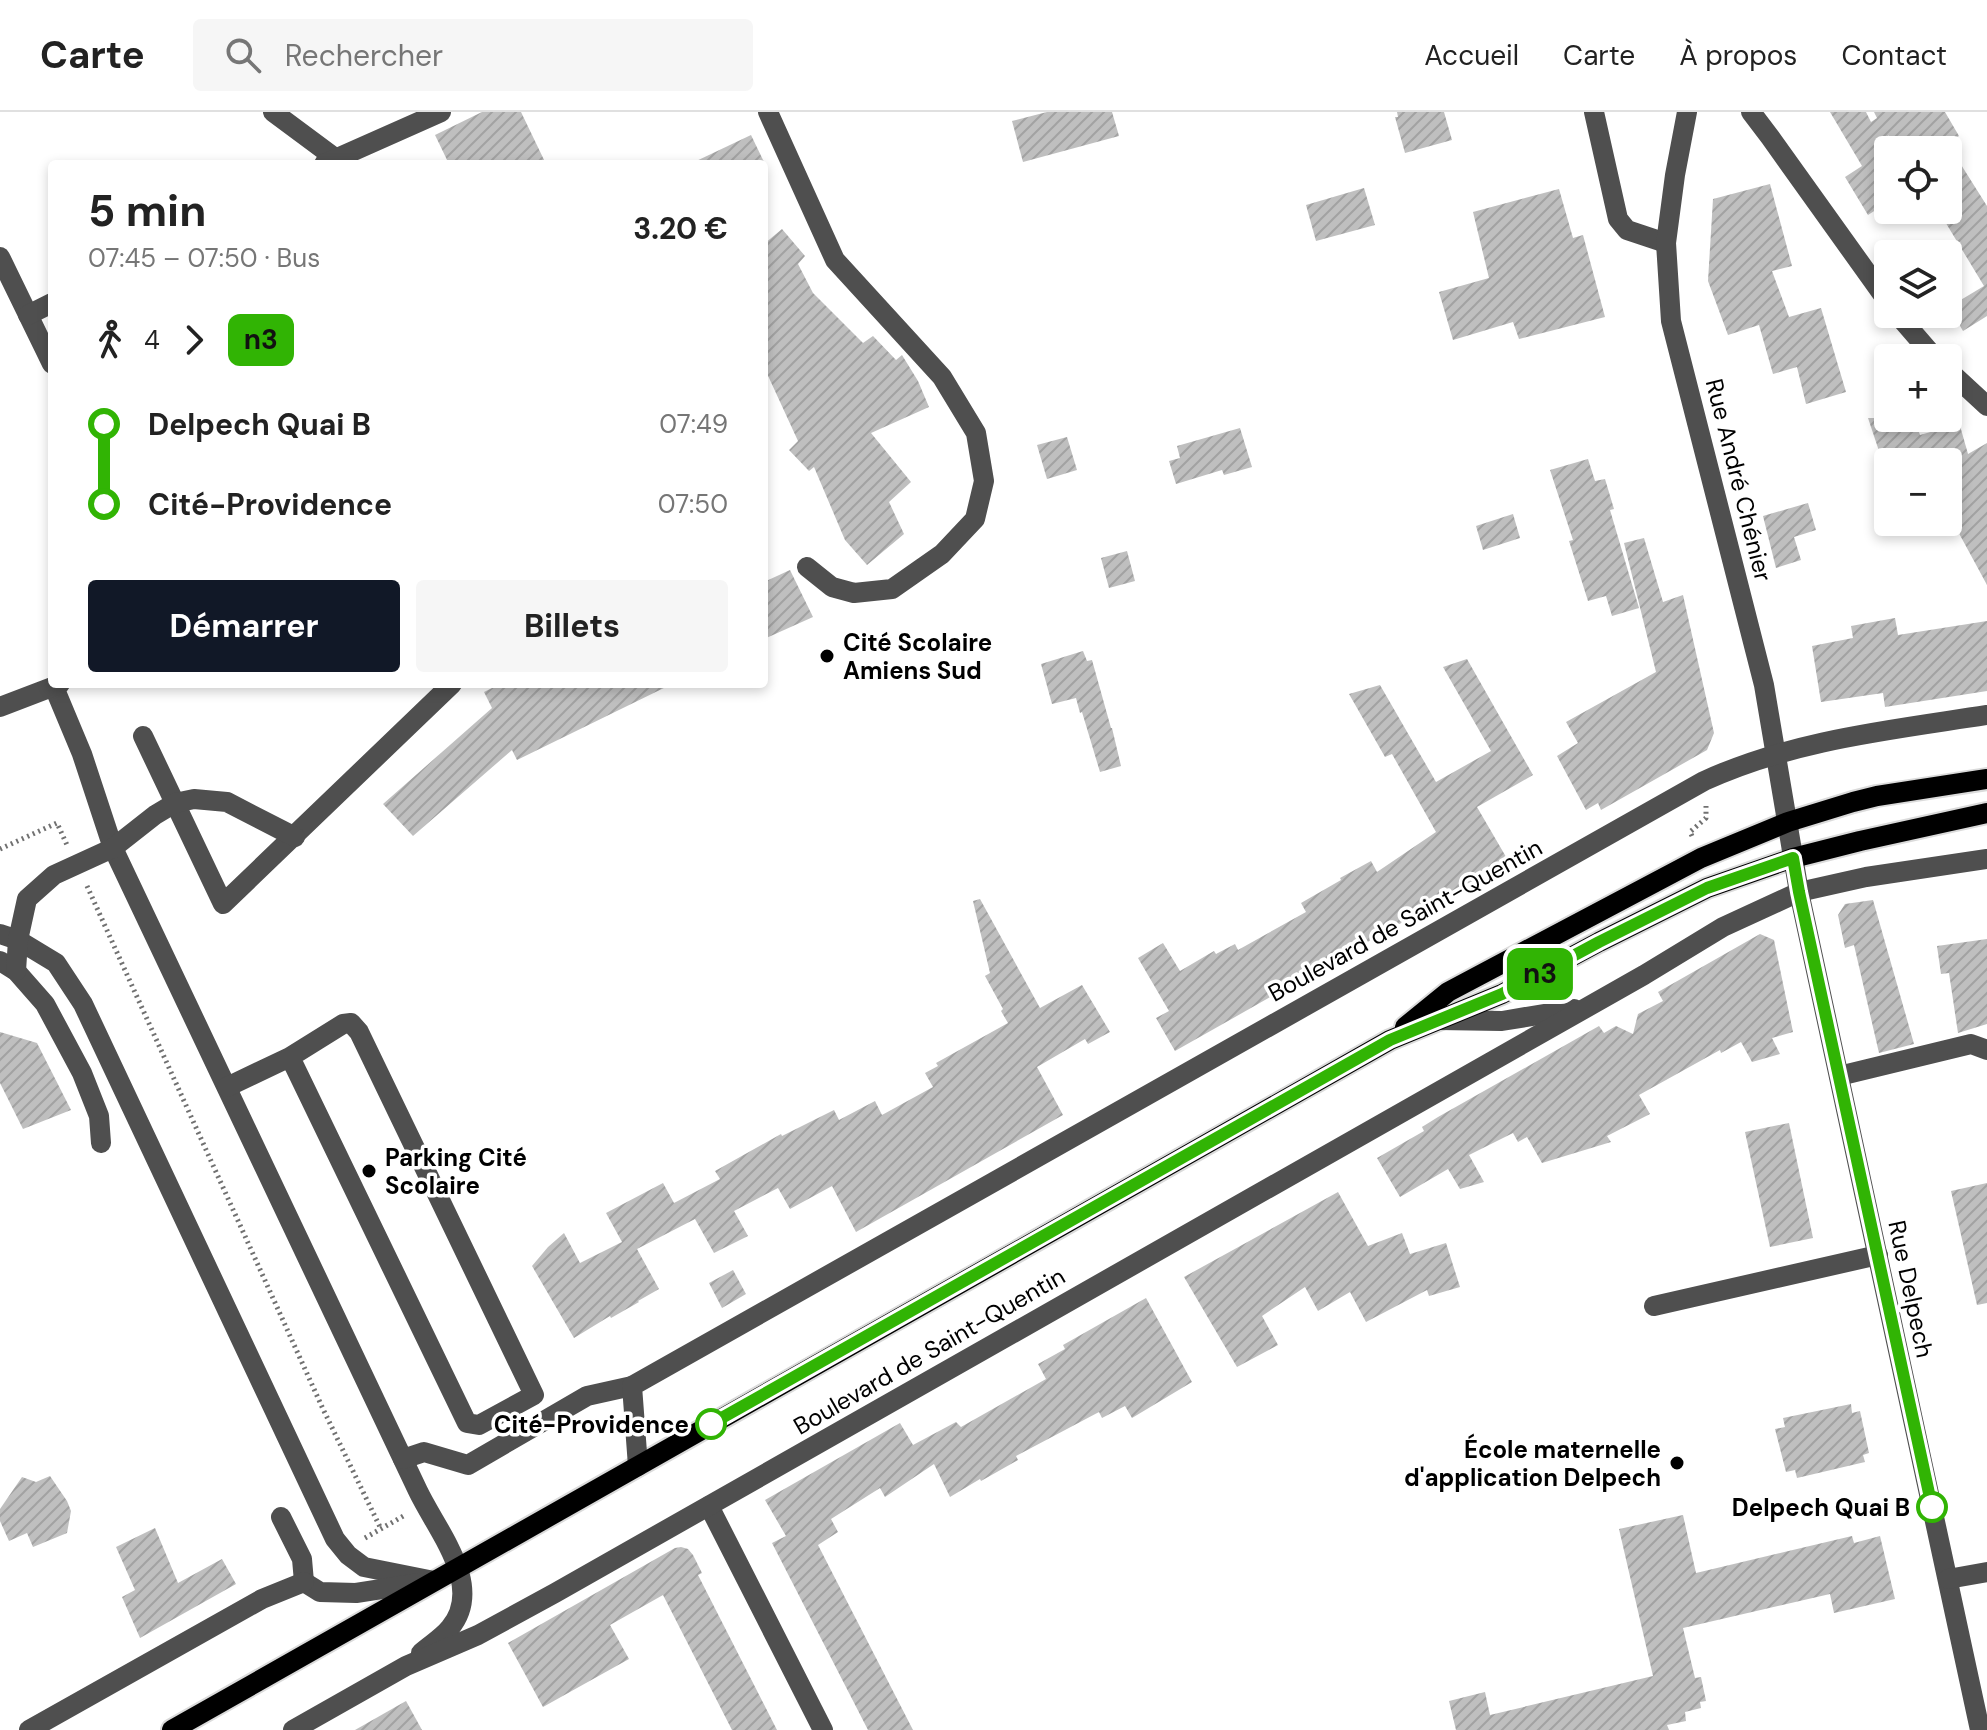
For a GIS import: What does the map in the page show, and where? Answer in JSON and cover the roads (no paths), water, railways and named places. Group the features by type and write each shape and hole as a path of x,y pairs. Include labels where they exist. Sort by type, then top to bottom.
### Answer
{"main road":[{"name":"Boulevard de Saint-Quentin","path":"1390,1040 1448,992 1701,858 1788,822 1877,796 1987,779"},
{"name":"Boulevard de Saint-Quentin","path":"172,1730 1390,1040 1502,994 1707,888 1793,858 1987,813"}],"street":[{"path":"273,112 328,160"},
{"path":"331,160 441,112"},
{"path":"768,112 835,260 942,377 976,433 984,481 975,519 942,554 892,589 854,593 832,587 807,567"},
{"path":"1594,112 1618,219 1627,230 1666,243"},
{"name":"Rue André Chénier","path":"1687,112 1666,243 1671,321 1764,685 1793,858"},
{"path":"1751,112 1874,282"},
{"path":"0,257 48,356"},
{"path":"28,315 48,305"},
{"path":"1909,328 1923,344"},
{"path":"1962,383 1987,406"},
{"path":"0,707 52,688"},
{"path":"58,688 113,848 424,1504 459,1567 464,1603 450,1628 406,1666"},
{"path":"143,736 223,904 448,688"},
{"name":"Boulevard de Saint-Quentin","path":"403,1459 424,1452 468,1465 587,1396 632,1386 1704,781 1776,753 1837,739 1987,715"},
{"path":"101,1143 99,1116 82,1073 45,1004 8,966 9,937 27,899 54,875 113,848 175,803 194,799 227,802 295,837"},
{"name":"Rue Delpech","path":"1793,858 1980,1730"},
{"name":"Boulevard de Saint-Quentin","path":"293,1730 406,1666 478,1635 709,1506 1723,927 1799,892 1866,877 1987,859"},
{"path":"9,937 56,963 83,1004 335,1539 348,1555 364,1567 434,1581"},
{"name":"Boulevard de Saint-Quentin","path":"1439,1020 1502,1021 1587,1007"},
{"path":"227,1087 290,1057 343,1024 351,1023 366,1046 534,1395 479,1425 467,1423 290,1057"},
{"path":"1839,1076 1971,1044 1987,1050"},
{"path":"1654,1306 1878,1255"},
{"path":"632,1386 638,1466"},
{"path":"709,1506 823,1730"},
{"path":"29,1730 262,1599 304,1582 302,1559 281,1517"},
{"path":"1948,1579 1987,1572"},
{"name":"Boulevard de Saint-Quentin","path":"304,1582 320,1592 356,1593 434,1581"}],"place":[{"name":"Cité Scolaire Amiens Sud","path":"827,656"},
{"name":"Parking Cité Scolaire","path":"369,1171"},
{"name":"Cité-Providence","path":"711,1424"},
{"name":"École maternelle d'application Delpech","path":"1677,1463"},
{"name":"Delpech Quai B","path":"1932,1507"}]}
